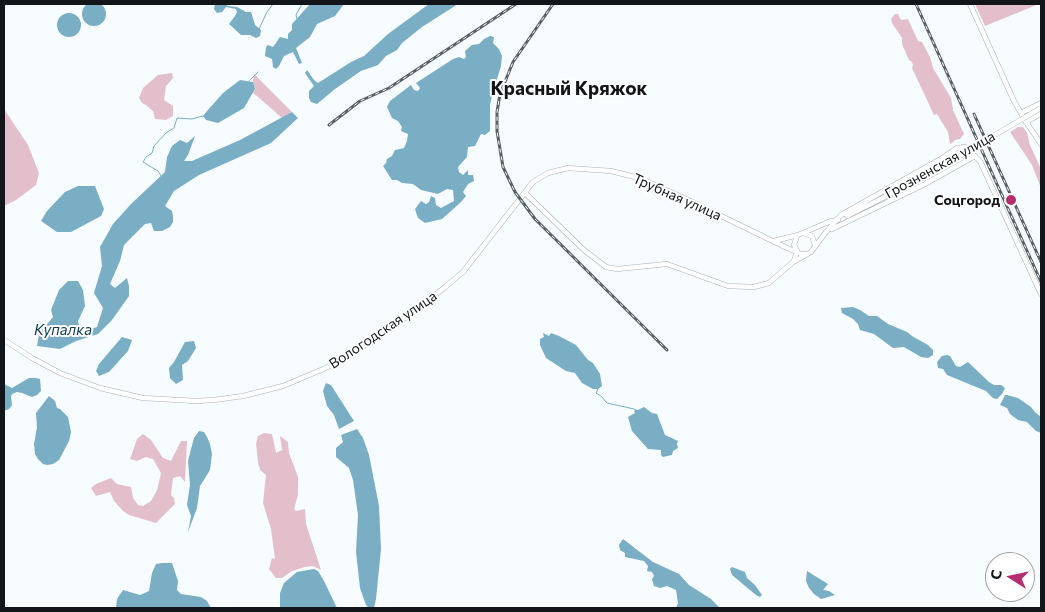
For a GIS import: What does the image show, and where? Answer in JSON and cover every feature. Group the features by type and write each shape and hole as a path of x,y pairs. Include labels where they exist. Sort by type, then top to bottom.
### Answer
{"main road":[{"path":"970,4 1021,113 1041,144"},
{"path":"1021,113 1041,103"},
{"name":"Грозненская улица","path":"838,220 918,180 1041,108"},
{"path":"1021,113 1041,114"},
{"path":"1026,122 1041,114"},
{"path":"525,193 584,250 611,269 667,264 728,286 754,287 769,283 793,262 811,252 841,215 957,148 968,148 980,161 1041,294"},
{"path":"826,232 925,184 975,156"},
{"name":"Трубная улица","path":"525,193 536,180 558,170 568,168 611,171 639,178 660,187 797,251"},
{"name":"Вологодская улица","path":"4,340 60,373 100,388 144,398 196,401 243,396 269,390 298,381 346,358 397,324 444,288 463,272 525,193"},
{"path":"773,241 800,234 838,220"},
{"path":"800,234 812,236 815,246"},
{"path":"800,234 794,242 794,248 807,254"},
{"path":"793,262 797,251"}],"shaded area":[{"path":"975,4 1039,4 985,26"},
{"path":"895,14 898,14 901,20 908,19 918,41 922,42 930,57 933,68 951,98 953,110 964,134 960,139 950,144 948,132 937,114 934,115 912,68 912,62 909,60 902,44 902,38 892,23 891,19"},
{"path":"172,73 173,78 166,86 164,100 173,106 173,116 166,120 155,119 153,111 142,103 139,98 143,88 158,75"},
{"path":"254,74 292,112 282,118 253,93 255,89 253,82"},
{"path":"4,109 28,145 39,173 36,185 16,200 4,206"},
{"path":"1018,127 1023,127 1027,133 1030,145 1041,169 1041,188 1032,165 1010,132"},
{"path":"264,433 272,434 276,453 282,450 280,436 288,442 289,453 298,477 298,495 294,509 296,511 305,509 306,524 321,570 313,566 305,567 292,571 282,578 276,578 269,569 272,558 275,559 271,529 263,503 266,475 260,470 256,444 258,436"},
{"path":"143,434 151,440 163,458 171,461 181,441 187,441 185,482 180,476 173,478 171,495 174,498 175,504 156,523 129,515 114,501 110,492 96,496 91,488 111,478 117,484 131,487 133,498 138,505 143,506 151,501 157,490 161,473 153,459 146,457 137,461 130,459 137,439"}],"water":[{"path":"94,2 102,6 106,14 102,22 94,26 86,22 82,14 86,6"},
{"path":"215,4 225,4 251,12 255,25 261,30 260,36 256,38 250,35 241,35 229,24 237,12 236,9 226,7 222,12 217,13 214,9"},
{"path":"310,4 344,4 335,16 317,24 310,37 296,48 302,63 299,64 293,52 284,56 276,69 273,67 272,59 265,56 266,47 268,45 273,47 280,37 288,39 288,34 292,30 292,24"},
{"path":"429,4 458,4 422,27 402,43 397,50 386,56 378,65 361,71 317,104 311,102 309,91 314,86 305,73 307,70 318,83 364,56 388,34"},
{"path":"69,13 78,16 81,25 78,34 69,37 60,34 57,25 60,16"},
{"path":"490,36 494,37 493,43 499,49 502,56 490,105 490,131 485,135 481,134 475,146 468,147 467,157 458,167 459,172 463,175 468,170 468,175 473,175 474,181 468,184 463,192 466,196 461,202 442,219 425,223 418,218 415,209 421,201 426,204 431,196 435,198 436,205 441,208 454,201 453,190 447,189 438,194 421,190 413,184 392,180 383,166 395,150 404,148 408,134 401,131 402,127 398,121 392,118 387,107 390,101 411,85 414,90 418,91 420,88 416,83 453,59 459,57 464,59 466,57 465,51 472,45 479,44"},
{"path":"240,80 253,82 255,89 244,108 218,123 206,120 203,116 208,110 223,93"},
{"name":"Купалка","path":"292,112 298,118 271,143 199,175 174,191 165,206 172,211 173,222 170,227 162,231 154,231 151,223 145,224 124,245 120,261 110,284 115,288 127,278 129,296 112,320 98,334 76,341 60,349 37,346 39,334 53,317 51,310 59,290 68,281 78,281 83,290 85,306 78,321 80,329 88,330 97,327 103,308 94,293 102,266 100,247 113,224 165,172 167,157 172,146 180,140 187,143 195,136 184,161 192,161 240,140"},
{"path":"78,186 95,186 104,209 101,216 71,232 57,232 41,221 47,211 65,192"},
{"path":"853,307 869,316 877,316 888,324 907,332 928,345 933,350 933,355 928,358 921,357 904,347 893,348 874,334 860,330 858,324 853,319 842,313 841,308"},
{"path":"543,333 549,336 551,333 576,345 588,360 593,363 600,374 602,386 598,389 593,389 582,383 575,373 566,371 546,358 540,345 540,339 544,337"},
{"path":"122,337 132,340 128,351 109,372 99,376 96,371 99,364"},
{"path":"194,341 196,348 188,361 182,365 183,380 176,384 170,378 169,368 185,342"},
{"path":"942,356 950,356 956,366 960,367 968,362 989,382 994,385 1001,385 1005,388 1002,394 997,399 993,398 986,391 947,375 943,369 938,368 937,362"},
{"path":"29,378 40,379 41,391 32,397 17,392 12,394 12,405 4,411 4,384 12,388"},
{"path":"326,383 331,385 354,421 339,429 334,415 327,406 323,391"},
{"path":"1005,395 1018,398 1041,417 1041,433 1036,431 1027,422 1018,420 1010,414 1007,408 1000,405"},
{"path":"49,396 55,401 57,408 68,417 71,432 69,441 59,460 47,465 38,459 35,454 34,444 37,427 36,413"},
{"path":"644,407 657,414 665,435 678,441 678,448 673,451 672,455 663,457 661,450 648,449 632,431 628,417 635,413 634,409 638,410"},
{"path":"357,429 363,438 369,455 379,506 381,549 374,608 369,608 366,605 360,588 356,552 358,515 353,480 349,468 336,457 336,448 343,442 341,435"},
{"path":"199,431 204,432 207,437 212,454 210,470 200,486 197,508 188,532 191,516 187,505 190,485 188,461 194,438"},
{"path":"623,539 653,562 679,574 689,585 711,599 720,608 676,608 678,603 676,590 667,586 660,588 654,586 652,579 654,576 652,572 647,571 648,566 644,561 625,557 625,553 620,550 619,545"},
{"path":"172,563 178,581 177,590 181,594 201,597 207,601 211,608 116,608 117,599 123,590 140,595 149,591 152,573 156,564"},
{"path":"732,567 745,572 747,578 762,595 760,597 732,575 730,569"},
{"path":"314,569 318,571 324,581 337,608 280,608 280,593 284,583 297,572"},
{"path":"807,571 828,584 823,590 835,595 821,599 814,594 806,581"}],"waterway":[{"path":"259,29 273,4"},
{"path":"297,19 296,15 302,4"},
{"path":"249,81 258,72"},
{"path":"161,176 158,171 143,162 146,157 152,153 154,146 166,133 174,128 177,118 192,119 203,116"},
{"path":"598,389 596,393 607,403 634,409"}],"railway":[{"path":"329,125 360,101 389,88 516,4"},
{"path":"553,4 513,62 500,94 497,112 497,131 503,167 515,192 535,219 667,350"},
{"path":"916,4 1041,282"},
{"path":"974,114 1041,262"}],"place":[{"name":"Соцгород","path":"1011,200"}],"district":[{"name":"Красный Кряжок","path":"569,89"}]}
